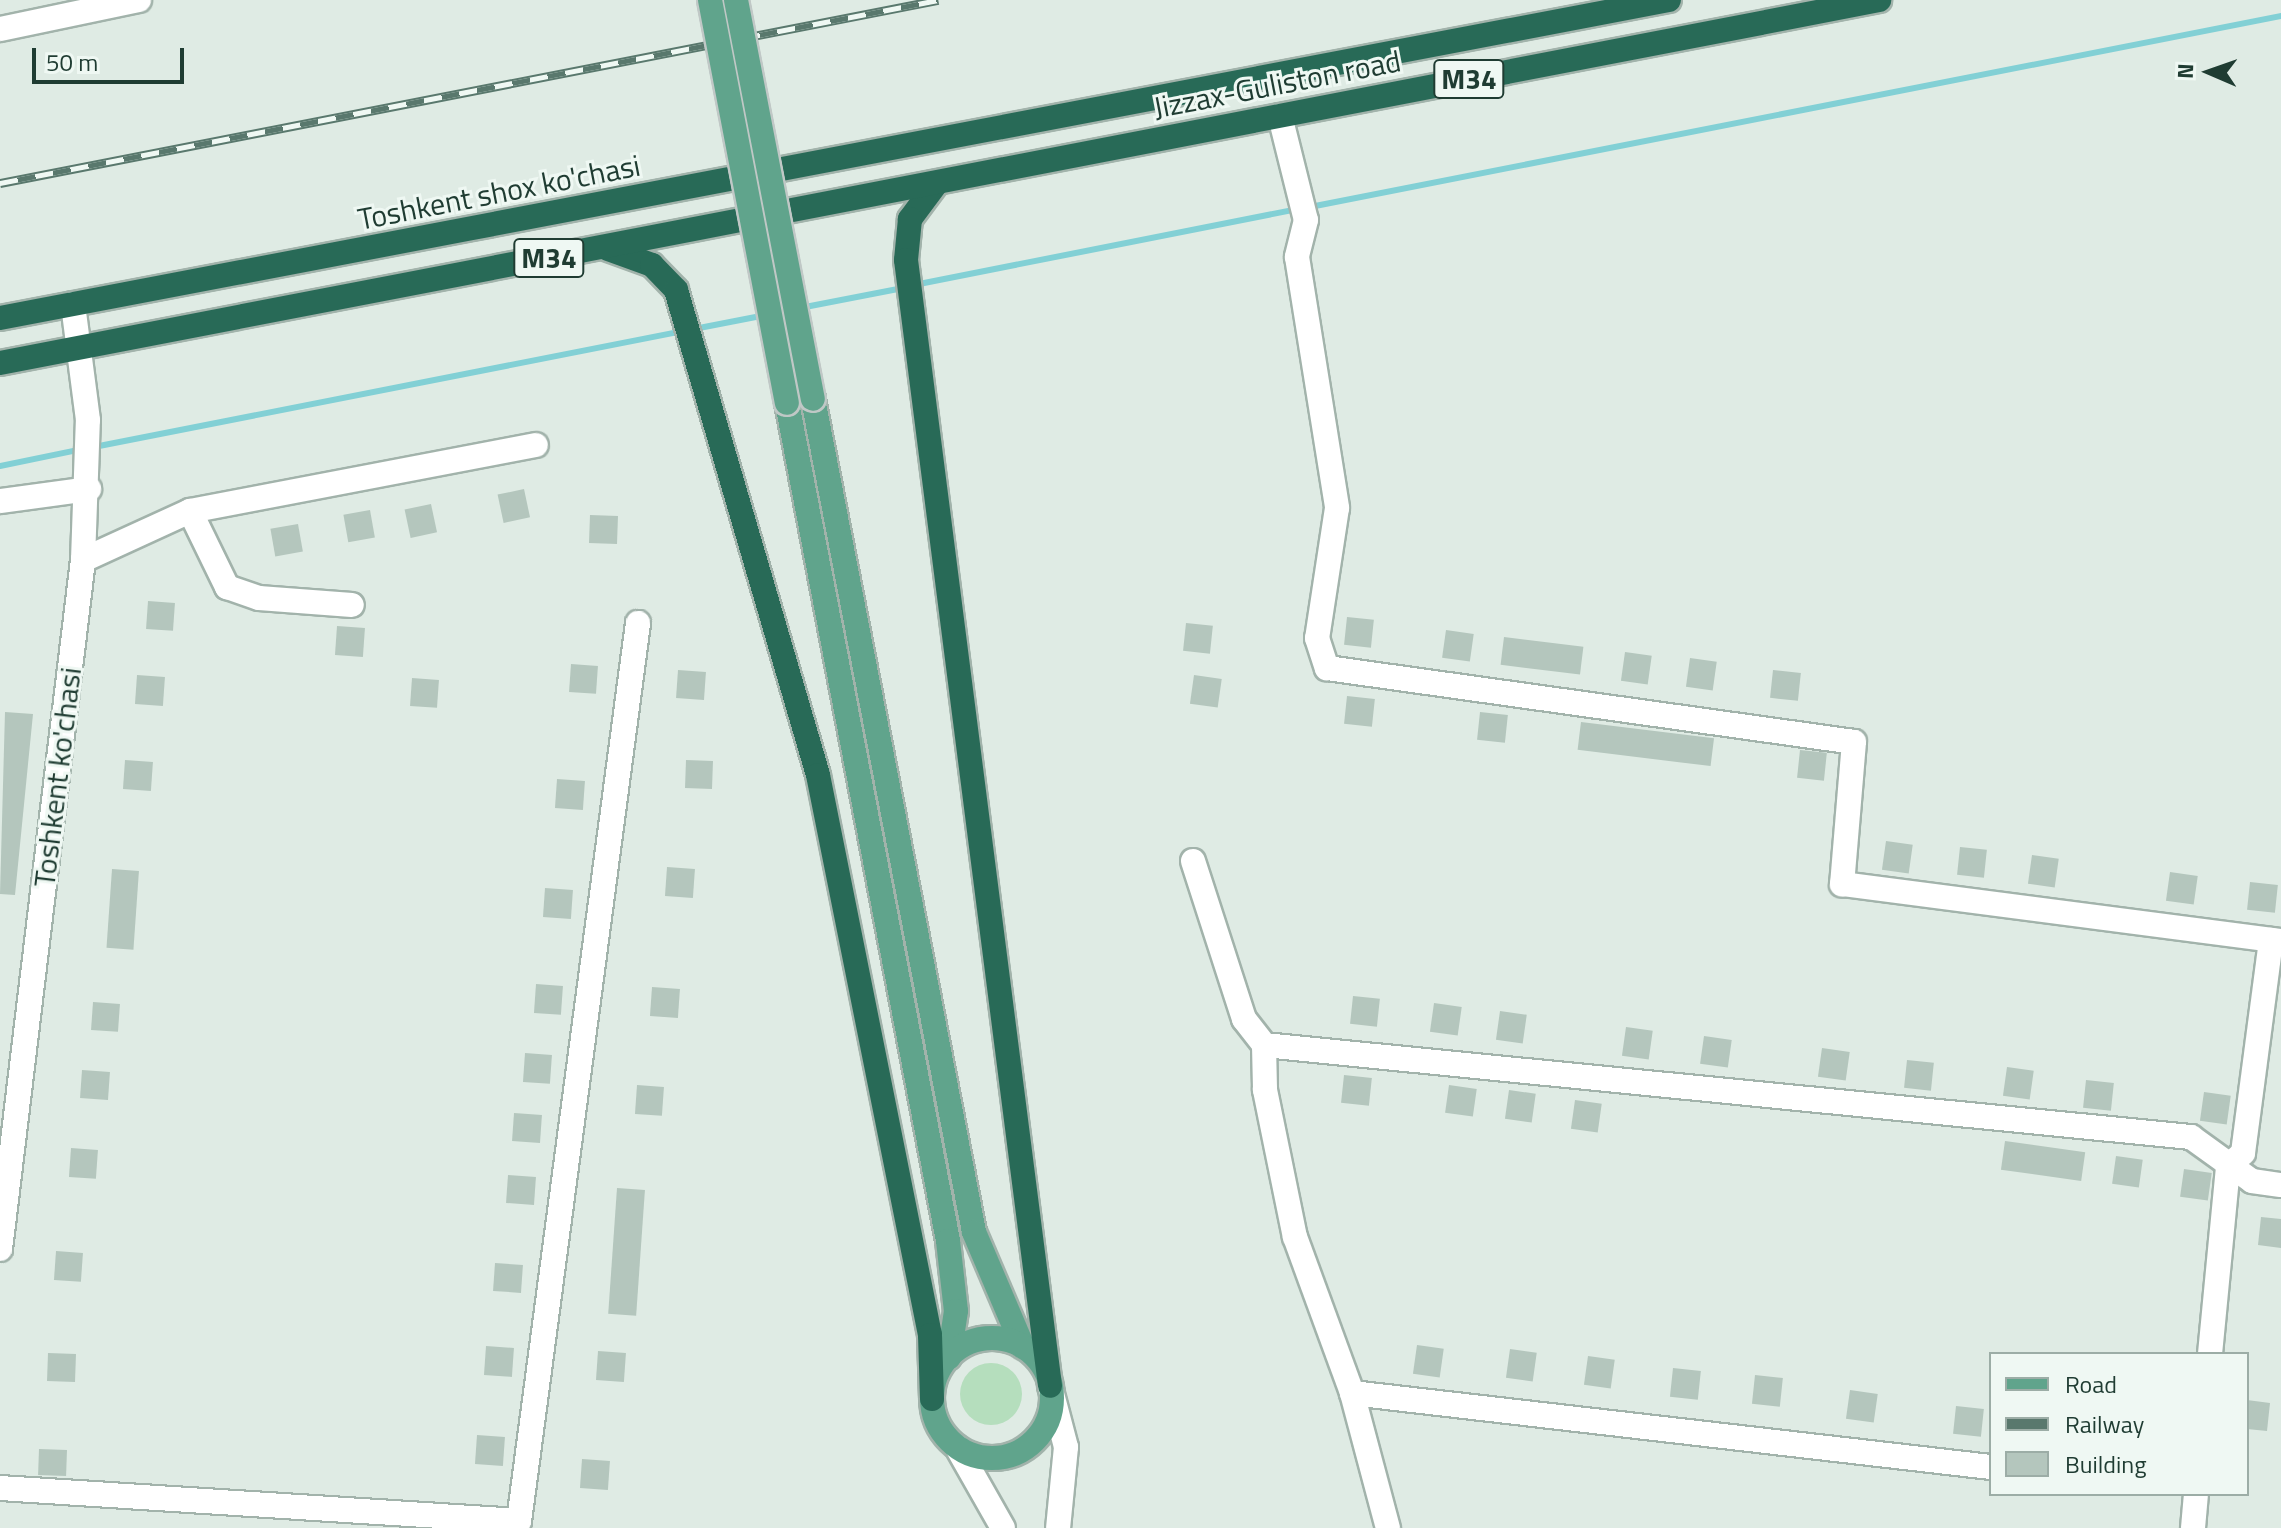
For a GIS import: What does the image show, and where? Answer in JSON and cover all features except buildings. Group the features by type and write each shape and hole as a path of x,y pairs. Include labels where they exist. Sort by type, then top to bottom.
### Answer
{"highway":[{"name":"Jizzax-Guliston road","path":"1009,126 1669,0"},
{"name":"Jizzax-Guliston road","path":"936,184 1879,0"},
{"name":"Toshkent shox ko'chasi","path":"0,318 1009,126"},
{"name":"M34","path":"0,363 936,184"},
{"path":"936,184 910,219 906,260 1050,1386"},
{"path":"602,248 652,265 681,305 818,775 930,1335 932,1399"}],"main road":[{"path":"710,0 948,1241 956,1311 949,1357 932,1399 937,1421 957,1447 989,1458 1024,1449 1047,1421 1050,1386 1023,1347 974,1232 736,0"},
{"path":"949,1357 989,1338 1023,1347"}],"street":[{"path":"0,29 139,0"},
{"path":"1280,116 1304,210 1297,257 1337,508 1317,638 1327,668 1854,742 1842,884 2276,940 2243,1153 2228,1166 2210,1352"},
{"name":"Toshkent ko'chasi","path":"0,1249 83,560 89,477 88,420 73,304"},
{"path":"83,560 190,511 536,445"},
{"path":"0,501 89,477"},
{"path":"190,511 227,587 250,597 352,605"},
{"path":"0,1488 519,1525 638,623"},
{"path":"1193,861 1244,1019 1264,1045 1265,1090 1295,1237 1352,1393 1388,1528"},
{"path":"1264,1045 2191,1137 2252,1181 2281,1185"},
{"path":"1050,1386 1066,1447 1058,1528"},
{"path":"1352,1393 1989,1467"},
{"path":"957,1447 1003,1528"},
{"path":"2193,1528 2196,1496"}],"green space":[{"path":"991,1363 1013,1372 1022,1394 1013,1416 991,1425 969,1416 960,1394 969,1372"}],"waterway":[{"path":"1310,207 2281,16"},
{"path":"914,285 1299,209"},
{"path":"800,308 903,288"},
{"path":"694,329 766,315"},
{"path":"94,447 683,331"},
{"path":"0,466 83,449"}],"railway":[{"path":"0,183 938,0"}]}
